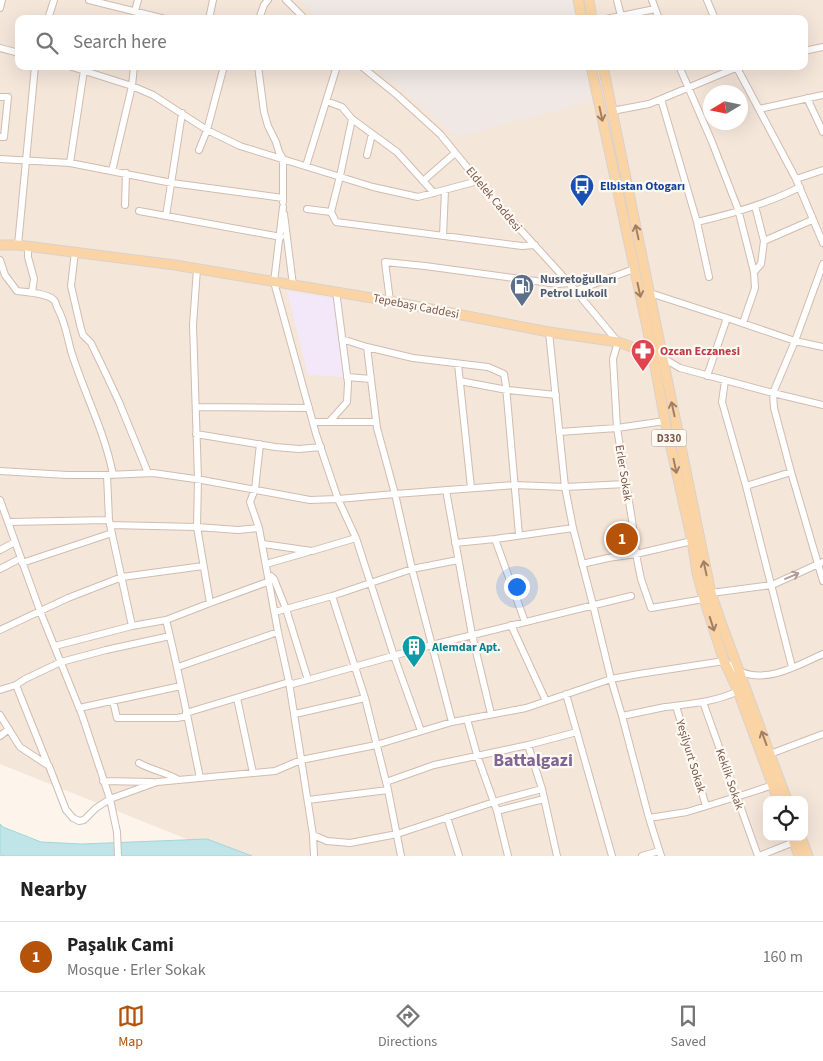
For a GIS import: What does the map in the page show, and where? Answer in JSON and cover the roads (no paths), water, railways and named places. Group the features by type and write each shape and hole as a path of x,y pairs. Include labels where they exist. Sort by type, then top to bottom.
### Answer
{"main road":[{"path":"578,0 581,15"},
{"path":"589,0 591,15"},
{"name":"D330","path":"593,70 692,541 697,573 722,625 786,796"},
{"name":"D330","path":"604,70 663,358 708,596 724,661 738,691 777,796"},
{"name":"Tepebaşı Caddesi","path":"0,244 28,246 197,269 390,300 549,332 618,342 663,358"},
{"path":"796,841 799,856"},
{"path":"797,841 808,856"}],"street":[{"path":"0,8 2,0"},
{"path":"49,15 54,0"},
{"path":"89,0 135,11 144,15"},
{"path":"135,11 138,0"},
{"path":"210,15 213,0"},
{"path":"261,15 264,5 268,0"},
{"path":"286,0 302,15"},
{"path":"618,0 621,15"},
{"path":"652,0 657,15"},
{"path":"707,0 713,15"},
{"path":"626,15 655,9"},
{"path":"808,50 823,47"},
{"path":"0,48 15,52"},
{"path":"18,245 34,70"},
{"path":"70,163 84,70 153,95 206,130 240,146 373,187 418,197 478,181"},
{"path":"112,171 132,86 134,70"},
{"path":"199,150 223,70"},
{"path":"259,70 264,112 268,126 284,159 283,207 274,282 321,448 338,499 356,538 394,656 421,731"},
{"path":"306,166 336,70"},
{"name":"Eldelek Caddesi","path":"366,70 440,134 498,205 569,283 618,342"},
{"path":"681,70 712,142 739,212 754,272 755,288 743,324"},
{"path":"612,111 649,104 730,70"},
{"path":"739,70 800,187 823,243"},
{"path":"759,110 823,95"},
{"path":"0,97 8,97 4,137 0,137"},
{"path":"807,98 823,132"},
{"path":"661,99 697,222 708,278"},
{"path":"326,101 342,107 352,118 397,152 434,193"},
{"path":"166,216 182,113"},
{"path":"352,118 340,176 330,212 336,222 522,246 534,245"},
{"path":"367,156 372,134"},
{"path":"423,181 455,152"},
{"path":"0,159 70,163 172,182 283,198"},
{"path":"796,179 823,170"},
{"path":"125,205 126,174"},
{"path":"697,222 739,212 782,196 800,187"},
{"path":"443,236 445,190"},
{"path":"754,272 761,264 764,241 755,206"},
{"path":"283,207 293,285"},
{"path":"307,209 330,212"},
{"path":"139,211 288,238"},
{"path":"764,241 812,220"},
{"path":"28,246 28,257 34,279 32,292"},
{"path":"75,252 71,286 83,335 91,343 105,372 148,473"},
{"path":"0,260 5,275 17,291 41,294 54,300 63,318 71,351 109,456 110,522 132,626"},
{"path":"390,300 385,262 558,284 569,283"},
{"path":"823,264 795,341 773,393 774,408 791,472 821,563 823,581"},
{"path":"197,269 193,325 198,479 197,527 210,603"},
{"path":"575,291 634,269"},
{"path":"330,421 347,402 347,377 336,291"},
{"path":"650,293 795,341 823,347"},
{"path":"707,376 727,318"},
{"path":"549,332 565,487 572,528 660,854 642,856"},
{"path":"342,340 413,358 488,368 504,374 507,390 519,536"},
{"name":"Erler Sokak","path":"618,342 614,359 617,428 636,554 650,608 708,596"},
{"path":"367,347 376,422 452,722"},
{"name":"Tepebaşı Caddesi","path":"663,358 680,368 707,376 823,405"},
{"path":"458,364 471,488"},
{"path":"347,377 371,379"},
{"path":"725,380 722,402 772,584 792,667"},
{"path":"460,381 507,390 556,395"},
{"path":"196,407 309,408"},
{"path":"313,422 376,422"},
{"path":"559,432 666,422"},
{"path":"196,434 299,449 321,448"},
{"path":"260,444 254,489 250,502 263,544 278,632 295,714 313,835 314,856"},
{"path":"0,471 67,475 148,473 198,479 310,500 515,485 565,487 626,484"},
{"path":"746,486 791,472"},
{"path":"446,490 472,635 492,714"},
{"path":"0,500 40,611 79,708 110,799 117,832 118,856"},
{"path":"8,522 110,522 238,530 259,528"},
{"path":"455,543 572,528"},
{"path":"0,568 112,533"},
{"path":"266,564 356,538"},
{"path":"495,539 526,622"},
{"path":"582,564 692,541"},
{"path":"0,550 15,542"},
{"path":"263,544 312,551"},
{"path":"275,612 332,596 412,569 458,560"},
{"path":"708,596 772,584 821,563"},
{"path":"0,630 68,598 122,577 203,566"},
{"path":"55,646 132,626 166,620 271,576 286,609 308,680"},
{"path":"332,596 365,698 388,790 401,856"},
{"path":"113,701 117,718 177,718 289,682 293,684 432,645 631,596"},
{"path":"166,620 178,667 200,778"},
{"path":"511,625 546,701"},
{"path":"178,667 278,632"},
{"path":"0,690 16,685 61,662 170,636"},
{"path":"103,781 157,782 275,771 301,760 376,745 452,722 526,708 612,680 639,674 724,661 740,671 754,676 774,674 823,654"},
{"path":"16,685 66,810 73,818 79,821 84,820 96,808 110,799 157,782"},
{"path":"79,708 181,686"},
{"path":"622,716 703,702 738,691"},
{"path":"566,694 612,856"},
{"path":"237,698 253,773"},
{"path":"295,714 365,698"},
{"name":"Keklik Sokak","path":"703,702 758,856"},
{"name":"Yeşilyurt Sokak","path":"676,706 706,806"},
{"path":"0,715 20,747 49,766"},
{"path":"467,719 477,755 494,802 508,856"},
{"path":"0,736 8,729"},
{"path":"386,782 434,765 528,745 577,732"},
{"path":"770,754 823,734"},
{"path":"528,745 542,789 557,856"},
{"path":"139,763 158,772 167,773 178,780"},
{"path":"649,818 687,812 773,785"},
{"path":"313,835 328,841 350,844 397,834 494,802 542,789"},
{"path":"308,800 388,790"},
{"path":"496,811 544,799"},
{"path":"447,817 458,856"},
{"path":"758,856 792,841"}],"water":[{"path":"0,824 3,827 41,842 82,844 207,839 252,856 4,856 0,855"}],"place":[{"name":"Elbistan Otogarı","path":"582,207"},
{"name":"Nusretoğulları Petrol Lukoil","path":"522,307"},
{"name":"Ozcan Eczanesi","path":"643,372"},
{"name":"Paşalık Cami","path":"622,539"},
{"name":"Alemdar Apt.","path":"414,668"}],"district":[{"name":"Battalgazi","path":"533,760"}]}
